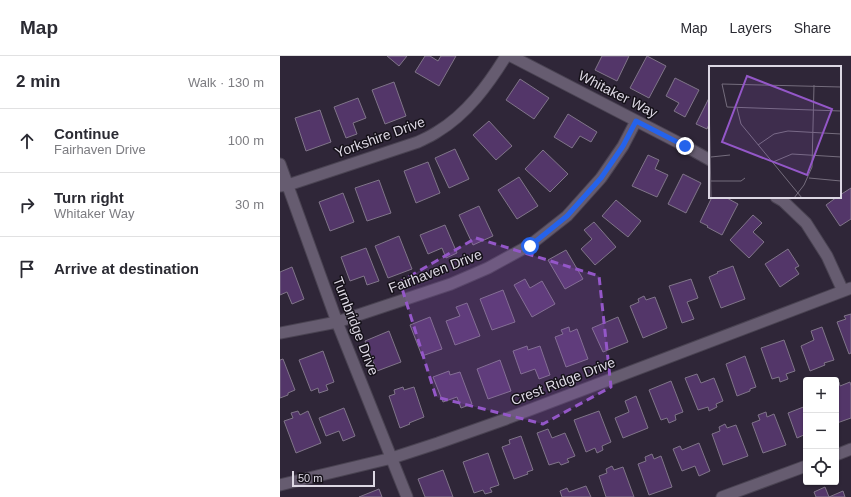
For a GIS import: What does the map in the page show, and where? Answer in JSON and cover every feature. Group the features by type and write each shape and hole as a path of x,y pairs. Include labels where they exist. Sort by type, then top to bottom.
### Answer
{"street":[{"name":"Yorkshire Drive","path":"284,186 418,142 437,133 458,117 476,99 497,71 506,56"},
{"name":"Whitaker Way","path":"511,56 709,159"},
{"name":"Fairhaven Drive","path":"280,333 338,322 451,284 488,268 530,246 567,216 596,183 623,146 636,121"},
{"name":"Turnbridge Drive","path":"280,164 284,186 407,497"},
{"path":"778,198 783,201 806,223 847,290"},
{"name":"Crest Ridge Drive","path":"280,485 392,458 506,419 847,290"},
{"path":"839,454 851,449"},
{"path":"722,497 803,467"}],"highlighted area":[{"path":"476,238 599,276 611,387 543,424 436,397 400,282"}],"building":[{"path":"387,56 407,56 399,66"},
{"path":"425,56 430,56 438,61 441,56 456,56 439,86 415,72"},
{"path":"602,56 629,56 617,81 595,70"},
{"path":"647,56 666,66 649,98 630,88"},
{"path":"675,78 699,90 685,117 674,111 679,103 666,96"},
{"path":"520,79 549,98 534,119 506,100"},
{"path":"394,82 406,116 385,124 372,90"},
{"path":"358,98 366,118 353,123 357,134 346,138 334,107"},
{"path":"709,98 709,124 707,129 696,124"},
{"path":"320,110 331,142 306,151 295,118"},
{"path":"568,114 597,132 591,142 580,136 572,148 554,137"},
{"path":"489,121 512,146 496,160 473,135"},
{"path":"455,149 469,179 449,188 435,158"},
{"path":"543,150 568,174 550,192 525,169"},
{"path":"648,155 659,160 655,169 668,175 657,197 632,186"},
{"path":"428,162 440,193 416,203 404,171"},
{"path":"683,174 701,183 686,213 668,204"},
{"path":"519,177 538,206 517,219 498,190"},
{"path":"379,180 391,213 367,221 355,188"},
{"path":"851,188 851,219 840,226 826,205 836,198 841,198 841,194"},
{"path":"343,193 354,222 330,231 319,202"},
{"path":"712,198 727,198 738,204 722,235 700,222"},
{"path":"616,200 641,221 628,237 602,216"},
{"path":"479,206 493,236 473,245 459,215"},
{"path":"753,215 762,223 753,232 764,242 749,258 730,240"},
{"path":"594,222 616,247 595,265 581,249 592,239 584,230"},
{"path":"445,225 457,253 446,258 442,248 428,254 420,235"},
{"path":"399,236 412,269 388,278 375,246"},
{"path":"366,248 379,281 367,285 364,276 350,281 341,257"},
{"path":"788,249 799,266 795,268 799,274 780,287 765,264"},
{"path":"566,250 583,279 565,289 548,260"},
{"path":"733,266 745,299 721,308 709,277 718,273 717,272"},
{"path":"292,267 304,299 292,304 287,292 280,295 280,272"},
{"path":"525,279 530,288 542,281 555,304 532,317 514,285"},
{"path":"691,279 698,298 687,302 694,319 682,323 669,286"},
{"path":"503,290 515,322 492,330 480,299"},
{"path":"644,296 646,300 655,297 667,328 643,338 630,306 639,302 638,299"},
{"path":"467,303 480,336 455,345 446,321 460,316 456,307"},
{"path":"851,314 851,353 849,354 837,322 846,319 844,316"},
{"path":"430,317 442,349 422,356 410,325"},
{"path":"618,317 628,342 603,352 592,328"},
{"path":"569,327 570,332 577,329 588,359 566,367 555,337 563,334 561,330"},
{"path":"822,327 834,360 824,363 825,365 810,371 801,346 814,340 811,331"},
{"path":"389,331 401,362 377,371 365,341"},
{"path":"784,340 795,371 786,374 788,379 780,382 779,377 772,379 761,348"},
{"path":"527,346 528,350 540,346 550,375 539,379 535,369 521,374 513,351"},
{"path":"323,351 334,382 326,385 328,390 319,393 318,388 311,391 299,360"},
{"path":"745,356 756,387 737,396 726,364"},
{"path":"283,359 295,390 280,398 280,360"},
{"path":"500,360 511,391 488,399 477,369"},
{"path":"449,371 450,375 460,372 472,404 461,408 457,397 443,402 433,377"},
{"path":"697,374 701,383 714,378 723,401 716,404 717,407 709,411 708,407 698,410 685,378"},
{"path":"671,381 683,412 675,415 676,420 669,423 667,418 661,420 649,390"},
{"path":"839,382 840,386 850,382 851,418 839,422"},
{"path":"403,387 404,390 414,387 424,417 400,428 389,396 395,394 394,390"},
{"path":"636,396 648,428 623,438 615,418 629,412 625,401"},
{"path":"803,407 803,435 797,438 788,413"},
{"path":"344,408 355,436 343,441 339,431 326,436 319,418"},
{"path":"298,411 300,415 308,411 321,443 296,453 284,421 293,418 291,413"},
{"path":"599,411 611,442 602,446 603,450 597,453 595,448 586,452 574,420"},
{"path":"766,412 767,417 774,414 786,445 763,453 752,423 760,420 758,415"},
{"path":"725,424 727,428 736,425 748,456 723,465 712,434 720,431 719,427"},
{"path":"548,429 552,438 565,433 575,456 567,459 569,462 561,465 559,462 549,465 537,433"},
{"path":"521,436 533,470 527,472 528,474 514,479 502,447 510,444 509,440"},
{"path":"699,443 710,471 699,476 695,466 682,471 673,449 680,446 682,450"},
{"path":"488,453 499,485 490,488 492,492 485,494 483,490 474,493 463,462"},
{"path":"652,454 654,459 661,456 672,487 649,495 638,464 646,461 645,457"},
{"path":"612,466 614,470 623,467 634,497 606,497 599,476 607,473 606,469"},
{"path":"443,470 453,497 425,497 418,479"},
{"path":"586,486 591,497 562,497 560,491 567,488 569,492"},
{"path":"825,487 829,497 816,497 814,492"},
{"path":"379,489 382,497 359,497"},
{"path":"843,491 845,497 829,497"}],"route":[{"path":"530,246 567,216 601,178 623,146 636,121 685,146"}]}
